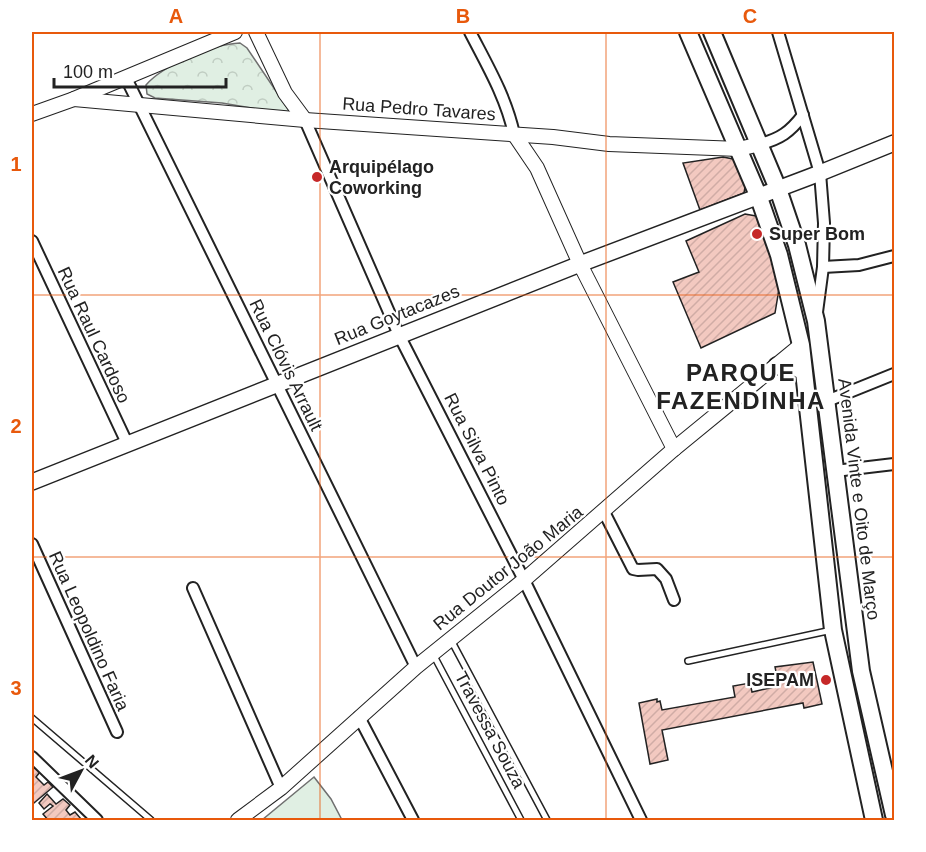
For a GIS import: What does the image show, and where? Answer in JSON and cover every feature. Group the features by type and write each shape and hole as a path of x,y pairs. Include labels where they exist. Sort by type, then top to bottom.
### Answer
{"main road":[{"path":"688,32 758,195 779,255 801,345 833,630 874,820"},
{"path":"712,32 760,144"},
{"name":"Rua Goytacazes","path":"32,482 276,383 894,143"},
{"name":"Avenida Vinte e Oito de Março","path":"760,144 797,244 816,321 861,671 894,815"},
{"path":"801,345 813,332 816,321"},
{"path":"777,366 792,366 803,371"}],"street":[{"path":"32,114 126,78 235,32"},
{"name":"Rua Silva Pinto","path":"256,32 285,93 305,120 399,335 524,580 640,820"},
{"path":"471,32 510,114 514,134 537,168 580,264 674,449"},
{"path":"778,32 820,173 824,223 823,267 816,321"},
{"name":"Rua Clóvis Arrault","path":"126,78 416,667"},
{"path":"279,117 285,103 285,93"},
{"name":"Rua Pedro Tavares","path":"74,99 305,120 553,137 609,144 740,149 760,144"},
{"path":"760,144 777,140 785,135 803,115"},
{"path":"537,168 537,155 541,146 553,137"},
{"name":"Rua Raul Cardoso","path":"32,241 127,443"},
{"path":"823,267 859,265 894,256"},
{"name":"Rua Doutor João Maria","path":"238,820 281,788 432,653 524,580 674,449 801,345"},
{"path":"827,401 894,374"},
{"path":"835,471 894,464"},
{"path":"604,512 633,568 657,569 663,573 674,600"},
{"name":"Rua Leopoldino Faria","path":"32,544 117,732"},
{"path":"193,588 281,788"},
{"path":"359,717 413,820"},
{"path":"32,757 97,820"}],"lane":[{"path":"688,661 833,630"},
{"path":"450,639 547,820"},
{"name":"Travessa Souza","path":"432,653 521,820"},
{"path":"32,718 151,820"}],"green space":[{"path":"240,43 247,48 292,115 222,103 155,98 147,94 146,85 176,63 203,51"},
{"path":"314,777 331,799 342,820 262,820"}],"building":[{"path":"723,157 738,160 746,182 744,193 700,210 683,163"},
{"path":"745,214 762,219 779,289 775,313 701,348 673,282 699,272 686,241"},
{"path":"813,662 822,704 804,708 803,703 662,730 668,760 650,764 639,703 657,699 657,702 660,701 662,710 735,697 733,686 750,683 752,692 779,686 775,667"},
{"path":"36,767 40,772 36,777 44,785 48,782 53,787 34,803 32,800 32,770"},
{"path":"47,794 56,804 63,799 70,805 66,810 70,815 75,812 81,819 48,820 43,814 53,806 50,804 44,809 39,803"}],"place":[{"name":"Arquipélago Coworking","path":"317,177"},
{"name":"Super Bom","path":"757,234"},
{"name":"ISEPAM","path":"826,680"}],"district":[{"name":"PARQUE FAZENDINHA","path":"741,386"}]}
